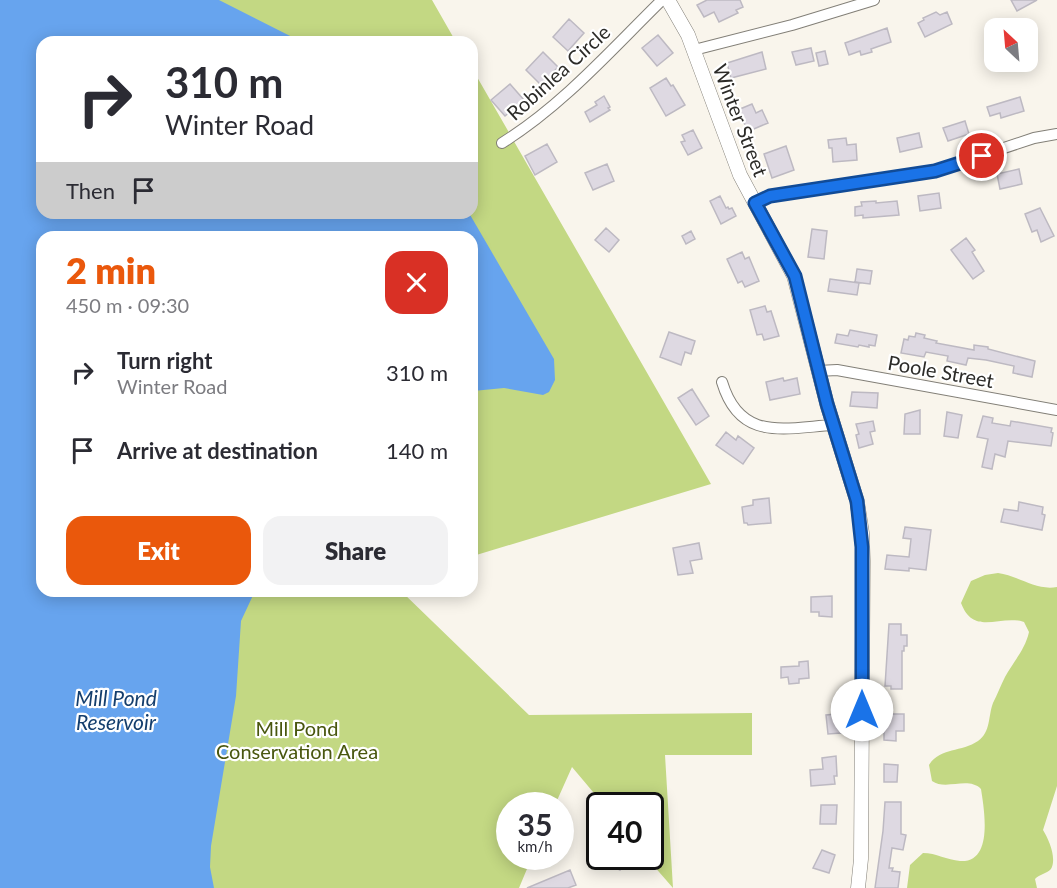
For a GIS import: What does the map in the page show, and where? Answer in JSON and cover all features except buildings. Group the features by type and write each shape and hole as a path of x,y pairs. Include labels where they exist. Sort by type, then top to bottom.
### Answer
{"street":[{"name":"Robinlea Circle","path":"502,143 568,92 662,0"},
{"name":"Winter Street","path":"668,0 679,16 694,50 732,157 795,276 818,371 857,501 862,533 861,859 858,888"},
{"path":"694,50 821,17 873,0"},
{"path":"755,203 770,196 935,171 1034,138 1057,134"},
{"name":"Poole Street","path":"818,371 837,370 1057,410"},
{"path":"722,382 735,409 742,417 762,428 833,425"}],"green space":[{"name":"Mill Pond Conservation Area","path":"0,0 432,0 453,36 36,36 36,219 478,219 478,79 711,484 478,554 478,231 36,231 36,597 407,597 529,715 752,713 752,755 665,755 673,888 657,870 664,870 664,792 593,792 572,767 561,792 496,792 496,870 527,870 519,888 0,888"},
{"path":"998,573 1042,587 1057,587 1057,786 1043,830 1052,849 1053,865 1049,871 1035,879 1037,888 907,888 910,865 923,853 960,861 971,859 978,853 982,844 985,821 981,789 976,785 963,783 938,784 932,781 929,765 939,756 972,744 982,737 987,728 993,703 1027,638 1029,632 1024,622 1006,620 980,622 966,613 961,603 971,581"}],"water":[{"name":"Mill Pond Reservoir","path":"0,0 219,0 290,36 36,36 36,219 472,219 554,359 555,380 549,392 543,395 504,388 478,391 478,231 36,231 36,597 252,597 241,621 236,696 211,846 210,867 214,888 0,888"}],"route":[{"path":"862,710 862,547 861,520 857,501 827,404 795,276 755,203 770,196 935,171 982,156"}]}
